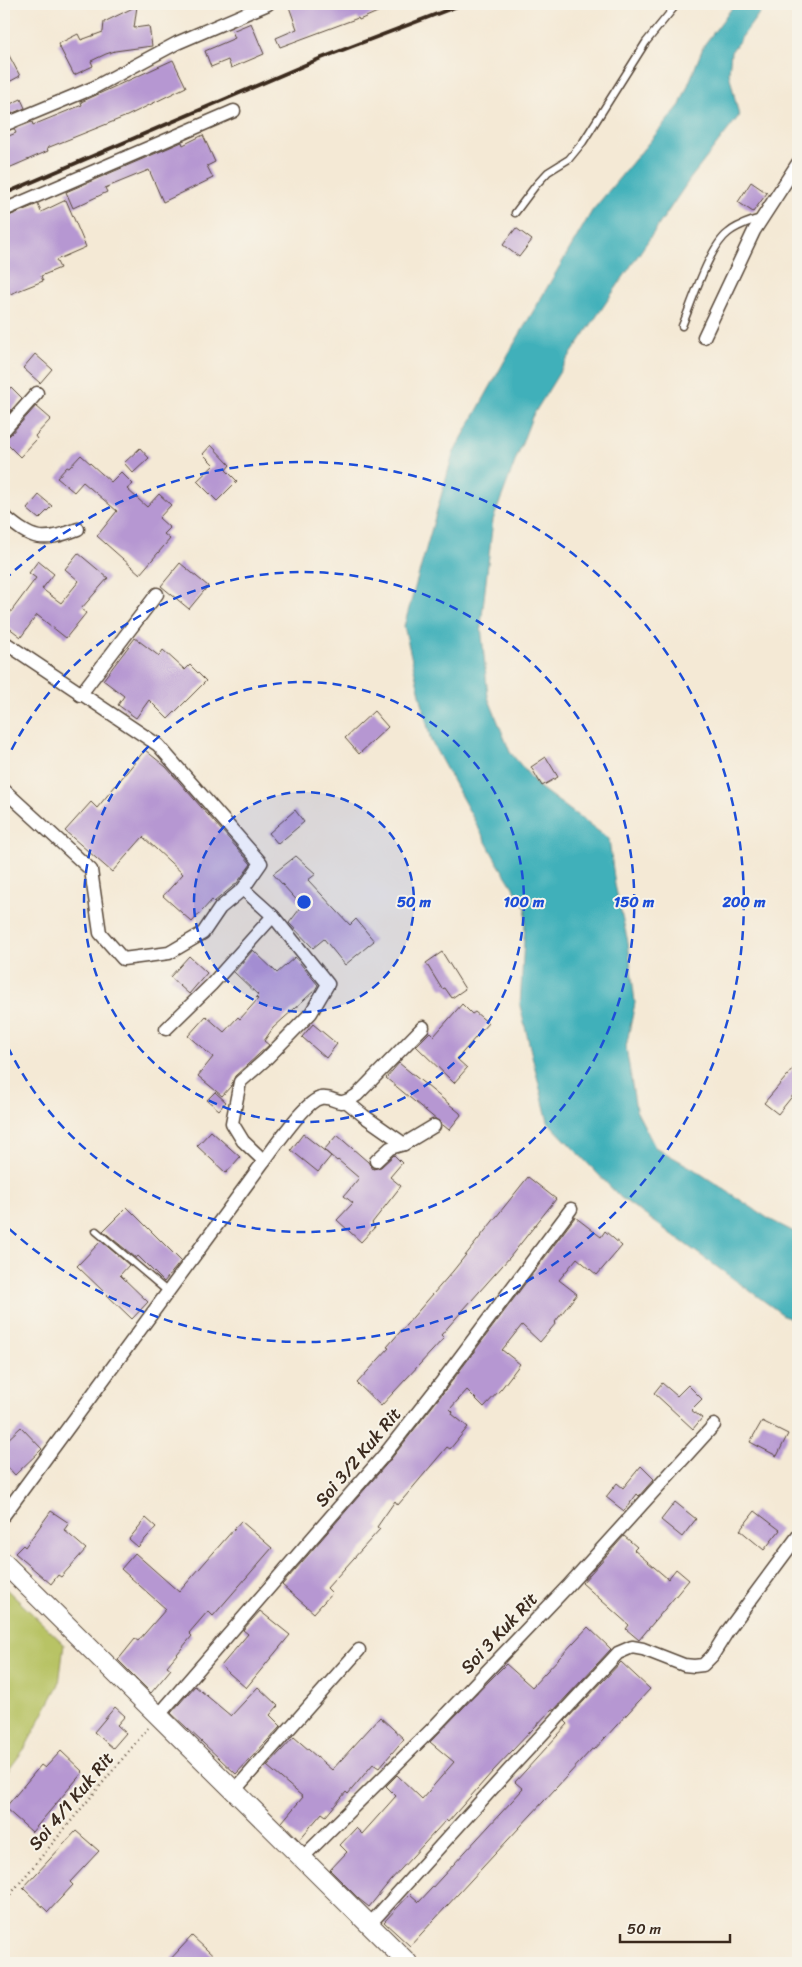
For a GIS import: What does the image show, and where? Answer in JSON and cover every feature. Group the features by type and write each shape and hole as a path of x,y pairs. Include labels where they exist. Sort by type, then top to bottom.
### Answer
{"street":[{"path":"4,125 93,88 177,43 268,4"},
{"path":"4,210 234,111"},
{"path":"704,337 754,231 798,163"},
{"path":"4,430 37,393"},
{"path":"4,516 25,533 37,537 64,534 78,529"},
{"path":"80,695 157,594"},
{"path":"4,642 80,695 158,745 261,863 242,889 220,908 203,933 169,953 123,959 100,933 92,870 4,790"},
{"path":"242,889 273,916 328,984 311,1013 266,1059 240,1082 232,1123 243,1141 264,1161"},
{"path":"166,1029 211,984 273,916"},
{"path":"4,1515 300,1114 315,1100 321,1098 335,1102 348,1102 423,1027"},
{"path":"348,1102 364,1116 404,1144"},
{"path":"376,1161 390,1148 404,1144 434,1126"},
{"name":"Soi 3/2 Kuk Rit","path":"158,1716 384,1454 457,1361 571,1209"},
{"name":"Soi 3 Kuk Rit","path":"302,1858 439,1722 567,1586 714,1424"},
{"path":"369,1925 618,1653 632,1647 643,1648 684,1665 703,1665 712,1656 729,1629 798,1536"},
{"path":"4,1563 408,1963"},
{"path":"234,1791 359,1650"}],"lane":[{"path":"515,213 548,172 569,159 584,142 646,42 678,4"},
{"path":"682,326 720,240 737,227 763,217"},
{"path":"96,1231 168,1292"}],"path":[{"name":"Soi 4/1 Kuk Rit","path":"4,1902 158,1716"}],"green space":[{"path":"4,1587 64,1644 59,1684 25,1748 4,1776"}],"water":[{"path":"735,4 766,4 731,52 729,73 739,116 690,179 567,360 532,417 493,520 481,625 488,697 510,752 539,787 609,839 615,885 628,942 635,1003 626,1047 636,1110 655,1147 692,1168 769,1219 798,1234 798,1324 620,1197 548,1122 520,1006 526,908 497,862 431,741 404,626 453,454 514,344 592,211 680,105 704,45"}],"building":[{"path":"288,4 396,4 359,20 358,18 280,47 276,38 297,29"},
{"path":"137,6 134,28 149,26 152,46 106,54 91,61 93,66 74,75 58,44 78,34 81,40 103,32 104,22"},
{"path":"251,23 264,54 231,68 228,60 211,67 205,51 235,38 232,31"},
{"path":"4,46 20,76 9,82 4,71"},
{"path":"173,60 186,87 127,116 47,148 48,151 4,170 4,138 16,133 14,129 32,122 33,125 82,105 81,102"},
{"path":"21,99 25,108 8,115 4,107"},
{"path":"203,135 215,162 207,166 213,178 163,202 149,170 105,188 107,192 73,208 66,192 182,142 183,145"},
{"path":"751,182 767,193 753,212 738,202"},
{"path":"66,200 86,247 56,260 60,268 41,276 43,281 10,294 8,289 4,291 4,218 38,204 41,212"},
{"path":"516,228 532,240 519,257 503,245"},
{"path":"35,354 52,369 40,383 23,368"},
{"path":"11,387 22,398 4,418 4,395"},
{"path":"36,406 51,419 35,436 37,439 20,457 4,441 4,438 10,435"},
{"path":"211,445 230,465 226,470 237,481 217,501 197,481 214,465 203,454"},
{"path":"140,448 149,458 133,473 124,463"},
{"path":"81,455 111,482 121,472 133,484 127,489 147,507 159,494 171,505 159,518 170,528 164,534 170,539 140,574 97,536 117,511 83,482 74,492 57,478"},
{"path":"39,495 52,506 39,519 27,509"},
{"path":"78,553 108,578 81,609 86,613 66,638 37,615 21,637 4,624 4,621 36,578 29,573 38,561 54,574 42,589 61,603 79,581 65,569"},
{"path":"180,563 208,586 189,609 161,586"},
{"path":"135,638 159,656 163,650 185,670 190,665 206,681 168,719 149,700 136,718 118,705 124,696 103,680"},
{"path":"374,711 388,727 359,754 345,738"},
{"path":"145,750 166,767 251,864 237,883 214,902 212,900 192,922 163,896 183,874 143,837 112,872 65,831 91,802 97,808"},
{"path":"546,757 558,777 542,786 531,767"},
{"path":"295,810 304,822 278,844 269,833"},
{"path":"296,856 316,874 308,880 350,925 356,919 374,941 345,965 324,939 313,948 289,923 302,906 273,874"},
{"path":"253,950 277,973 295,957 318,985 315,990 273,1028 264,1041 269,1045 235,1076 231,1086 222,1096 198,1076 213,1057 188,1036 206,1016 224,1032 238,1017 240,1019 258,999 256,997 258,995 234,972"},
{"path":"442,952 465,989 452,998 445,988 442,989 426,963"},
{"path":"189,956 207,973 189,994 170,977"},
{"path":"462,1004 472,1014 475,1012 488,1023 457,1059 467,1068 454,1083 416,1046 430,1032 434,1036"},
{"path":"313,1024 337,1044 326,1058 302,1037"},
{"path":"399,1063 460,1113 461,1115 449,1130 386,1078"},
{"path":"798,1063 798,1089 778,1114 764,1103"},
{"path":"215,1092 226,1102 219,1110 207,1100"},
{"path":"211,1131 240,1157 226,1173 197,1146"},
{"path":"303,1134 331,1156 318,1172 291,1150"},
{"path":"337,1135 368,1162 373,1169 381,1167 394,1155 402,1163 390,1177 401,1186 372,1223 375,1227 361,1242 337,1220 353,1203 344,1196 359,1178 324,1150"},
{"path":"528,1177 556,1199 510,1257 441,1335 444,1338 381,1406 357,1383 389,1348 387,1347 453,1271"},
{"path":"127,1207 181,1261 164,1282 138,1256 136,1258 103,1231"},
{"path":"575,1217 601,1237 605,1231 622,1246 597,1275 577,1258 559,1280 577,1294 556,1323 540,1342 522,1325 502,1350 520,1364 501,1389 484,1407 467,1390 450,1409 453,1412 452,1414 468,1427 450,1449 447,1447 398,1505 395,1501 377,1527 380,1529 327,1588 332,1593 314,1613 282,1585 391,1459"},
{"path":"101,1241 129,1265 120,1275 148,1302 132,1319 77,1266"},
{"path":"662,1383 677,1396 688,1385 702,1399 691,1410 702,1418 693,1429 654,1393"},
{"path":"762,1421 788,1434 777,1456 750,1442"},
{"path":"21,1427 42,1449 15,1475 4,1463 4,1443"},
{"path":"641,1466 654,1479 639,1496 637,1494 624,1511 606,1497 617,1483 623,1488"},
{"path":"675,1502 696,1519 682,1537 661,1520"},
{"path":"51,1511 69,1523 64,1530 86,1549 61,1577 58,1575 51,1584 15,1553 23,1545 25,1547"},
{"path":"755,1511 780,1530 764,1550 740,1530"},
{"path":"146,1518 156,1527 138,1547 129,1539"},
{"path":"241,1521 272,1548 213,1616 208,1611 189,1633 192,1636 167,1666 171,1669 151,1693 118,1660 135,1639 138,1641 166,1609 121,1569 135,1553 179,1592"},
{"path":"624,1536 637,1547 634,1550 668,1579 676,1569 689,1580 639,1640 626,1629 629,1625 582,1583"},
{"path":"260,1611 290,1635 246,1688 221,1666 248,1634 243,1630"},
{"path":"588,1627 611,1649 493,1771 448,1822 446,1820 390,1881 369,1907 359,1899 330,1870 347,1852 340,1845 356,1828 362,1834 396,1796 386,1786 397,1775 422,1799 454,1762 430,1742 506,1664 532,1687"},
{"path":"621,1662 650,1689 410,1946 384,1922 410,1894 419,1902 523,1789 515,1782 568,1724 565,1721"},
{"path":"195,1686 231,1716 258,1687 278,1706 270,1715 281,1726 236,1774 171,1713"},
{"path":"115,1707 125,1716 117,1725 126,1733 113,1748 94,1732"},
{"path":"380,1717 404,1739 379,1768 373,1764 348,1794 346,1792 326,1816 322,1813 299,1840 282,1822 303,1797 267,1766 294,1737 332,1770"},
{"path":"61,1751 83,1772 32,1832 5,1808 41,1765 45,1768"},
{"path":"76,1831 99,1851 70,1882 73,1885 48,1912 23,1888"},
{"path":"192,1936 221,1963 167,1963"}],"railway":[{"path":"4,194 319,59 463,4"}]}
